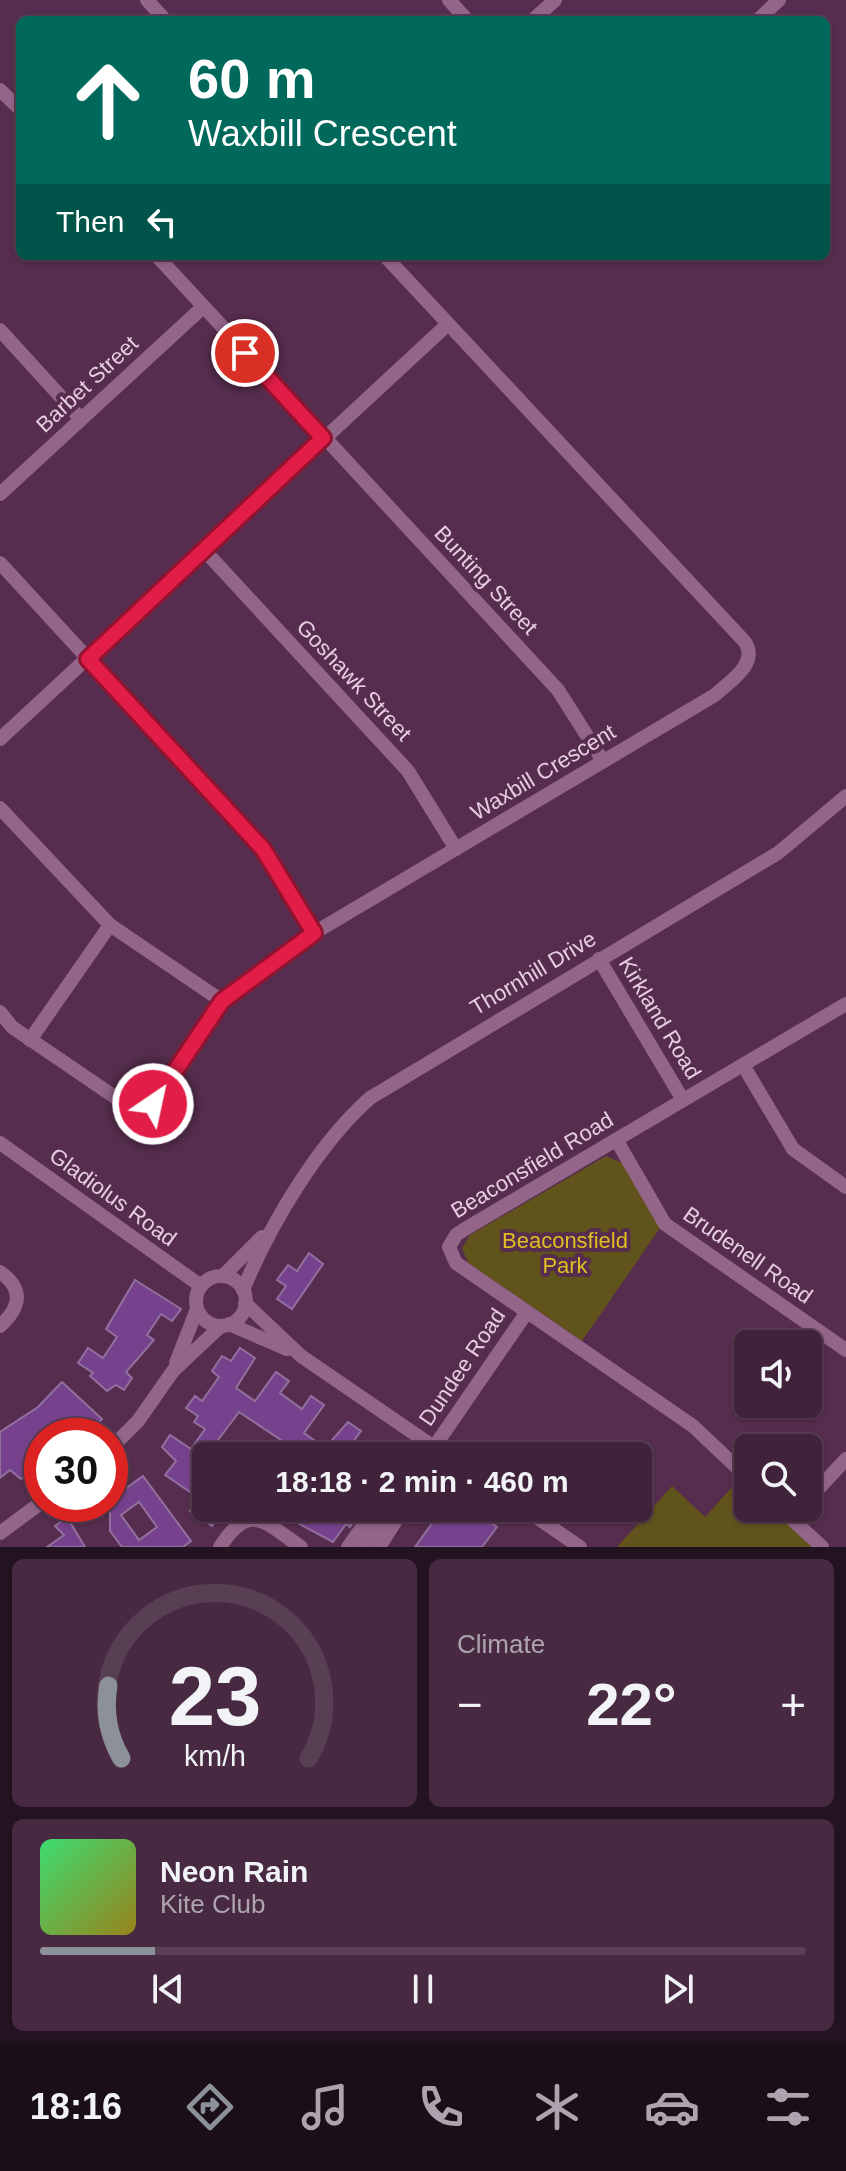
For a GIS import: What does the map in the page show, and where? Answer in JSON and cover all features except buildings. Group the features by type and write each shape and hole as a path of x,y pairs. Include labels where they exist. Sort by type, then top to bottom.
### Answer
{"street":[{"path":"147,0 161,16"},
{"path":"449,0 463,16"},
{"path":"537,16 555,0"},
{"path":"762,16 779,0"},
{"path":"0,90 16,105"},
{"name":"Bunting Street","path":"161,260 558,690 603,761"},
{"name":"Waxbill Crescent","path":"30,1040 131,1109 145,1109 153,1104 222,1001 314,933 715,695 747,664 748,647 389,260"},
{"name":"Barbet Street","path":"0,494 203,307"},
{"path":"0,739 448,324"},
{"path":"0,330 81,419"},
{"name":"Goshawk Street","path":"205,551 408,771 456,849"},
{"path":"0,563 263,849 314,933"},
{"name":"Thornhill Drive","path":"223,1276 275,1222 337,1133 370,1098 778,853 846,796"},
{"path":"0,808 110,925 222,1001"},
{"path":"0,1012 6,1022 30,1040 110,925"},
{"name":"Kirkland Road","path":"599,959 683,1100"},
{"name":"Beaconsfield Road","path":"734,1465 693,1426 456,1263 450,1253 451,1241 846,1004"},
{"path":"743,1065 793,1149 846,1187"},
{"name":"Brudenell Road","path":"617,1141 665,1224 846,1350"},
{"name":"Gladiolus Road","path":"0,1143 201,1286"},
{"name":"Thornhill Drive","path":"244,1296 275,1222"},
{"path":"0,1272 15,1284 19,1300 0,1326"},
{"path":"173,1371 197,1309 201,1286 215,1276 231,1278 301,1356 421,1442"},
{"path":"128,1431 173,1371 241,1314 244,1296"},
{"path":"197,1309 206,1321 225,1325 301,1356"},
{"name":"Dundee Road","path":"443,1442 527,1312"},
{"path":"822,1485 846,1459"},
{"path":"0,1533 24,1515"},
{"path":"220,1547 235,1525 251,1518 264,1522 301,1547"},
{"path":"348,1547 366,1522"},
{"path":"364,1547 382,1522"},
{"path":"379,1547 395,1522"},
{"path":"543,1522 580,1547"},
{"path":"800,1522 822,1547"}],"green space":[{"name":"Beaconsfield Park","path":"606,1156 622,1163 660,1228 582,1341 468,1263 462,1248 470,1235"},
{"path":"734,1485 734,1522 788,1522 814,1547 617,1547 640,1522 652,1522 652,1508 672,1486 705,1517"}],"route":[{"path":"153,1104 232,990 314,933 263,849 88,659 323,438 245,353"}]}
